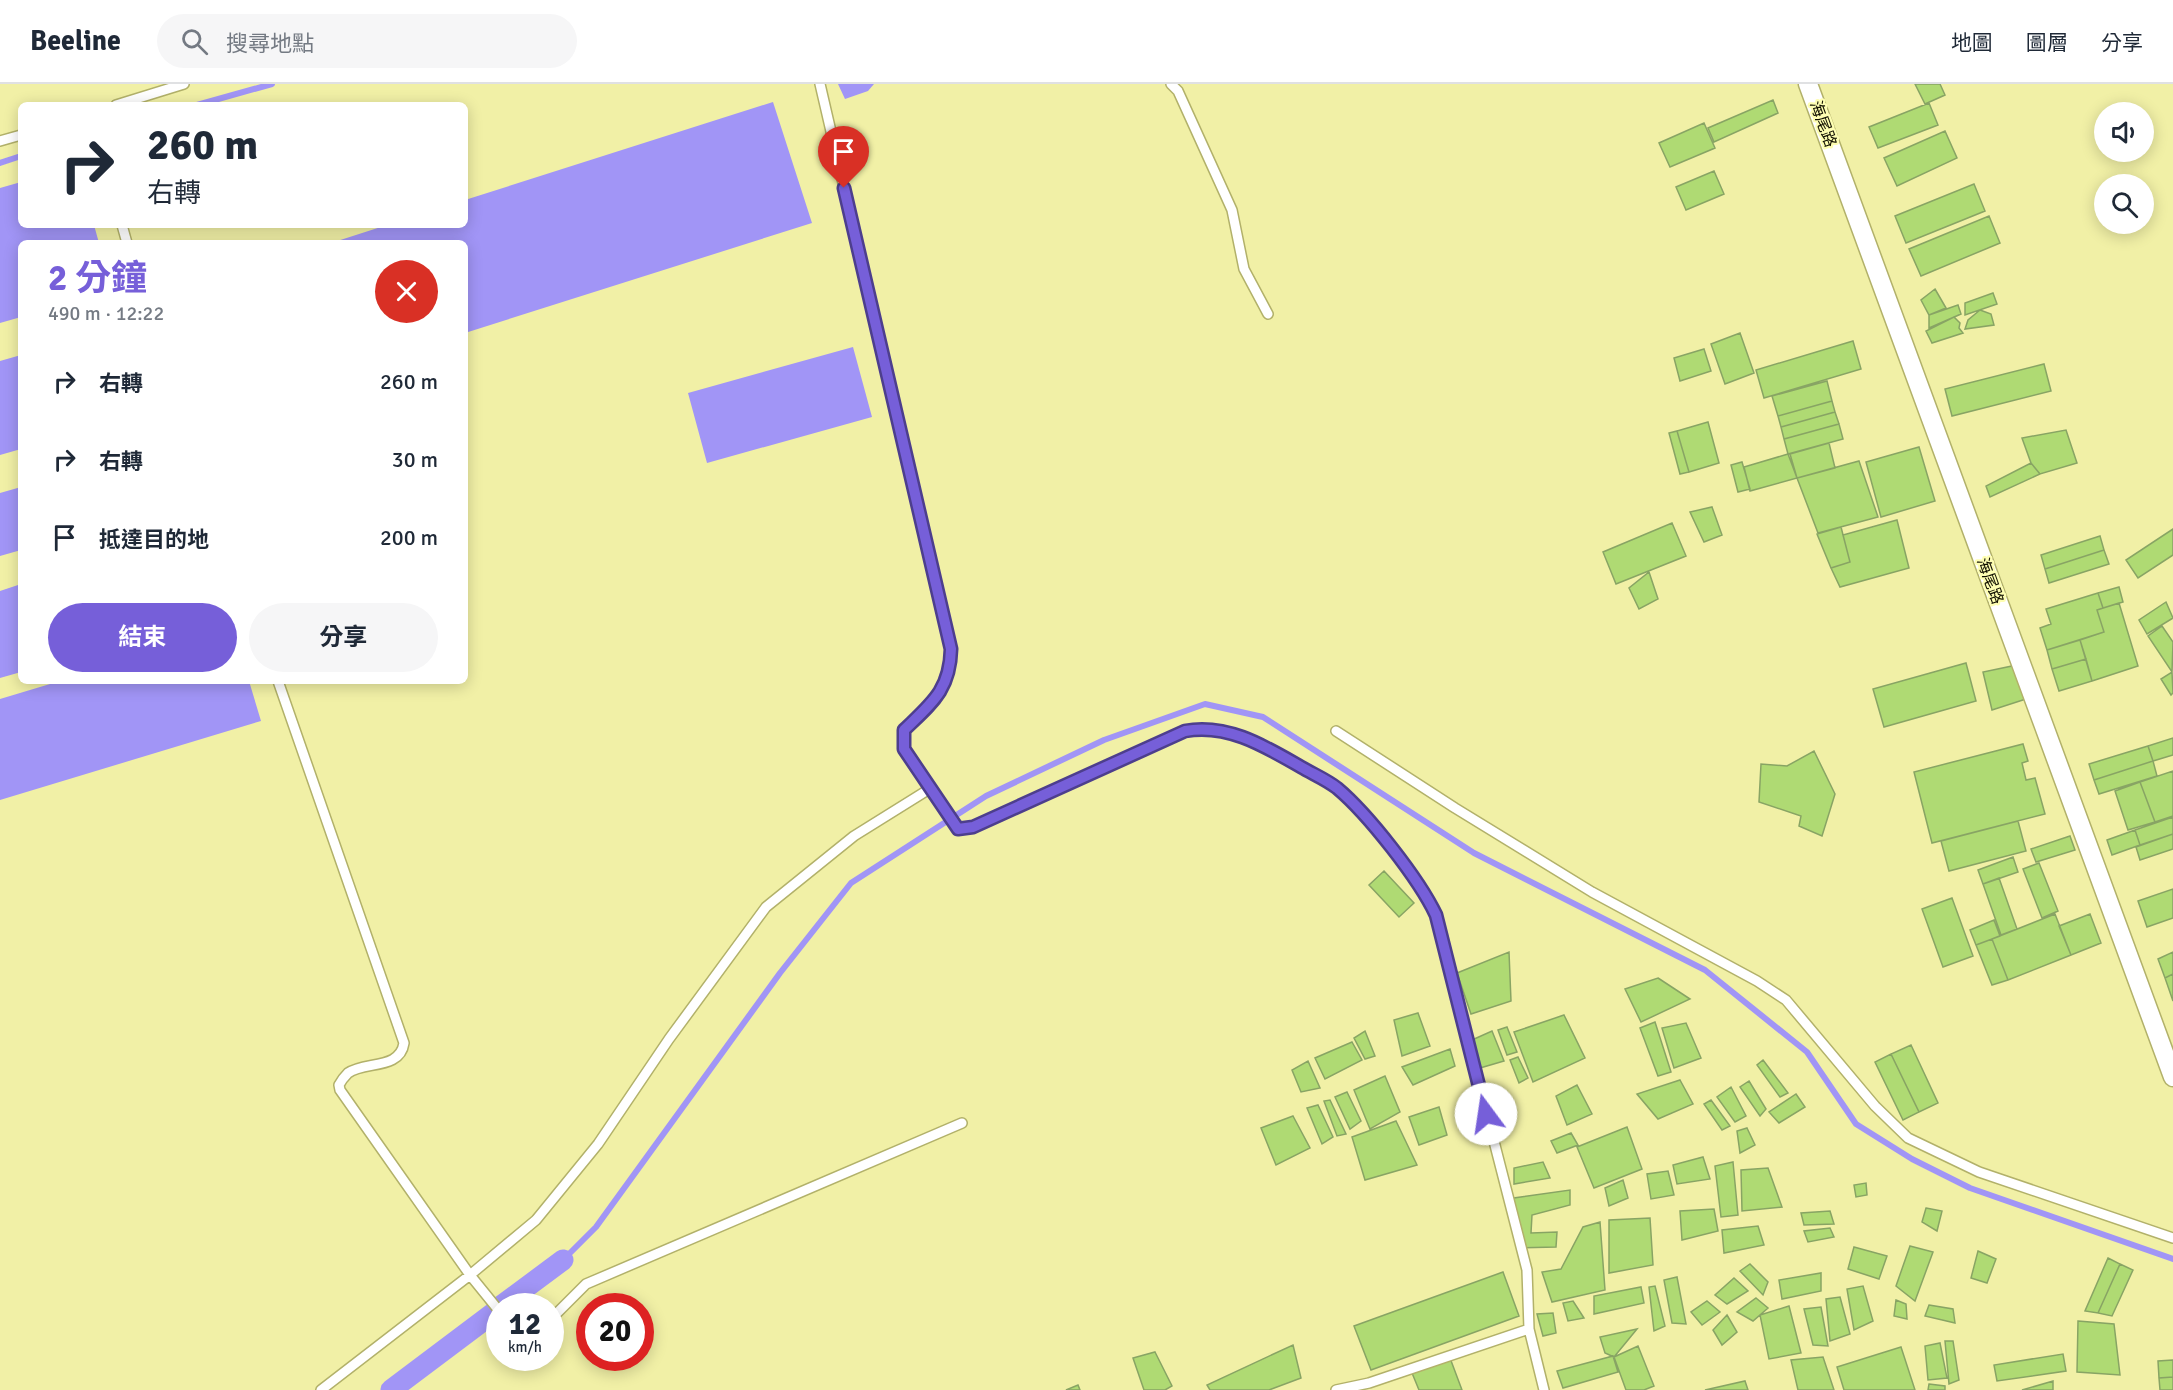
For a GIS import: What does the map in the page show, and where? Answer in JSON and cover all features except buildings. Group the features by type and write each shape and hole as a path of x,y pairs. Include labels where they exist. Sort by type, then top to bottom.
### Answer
{"street":[{"name":"海尾路","path":"1808,84 2173,1077"}],"lane":[{"path":"126,102 184,84"},
{"path":"820,84 951,649 951,668 941,694 904,730 904,749 958,829 973,827 1185,731 1197,729 1210,729 1252,740 1335,786 1355,805 1426,894 1436,915 1527,1270 1529,1329 1544,1390"},
{"path":"1172,84 1178,92 1232,210 1244,269 1268,315"},
{"path":"0,141 18,136"},
{"path":"280,684 404,1043 400,1056 348,1073 339,1084 340,1090 486,1295"},
{"path":"1336,731 1455,808 1592,892 1757,981 1786,1000 1875,1106 1908,1138 1979,1172 2173,1238"},
{"path":"321,1390 473,1279 536,1220 598,1144 669,1039 766,907 854,836 931,788"},
{"path":"564,1306 586,1284 962,1123"},
{"path":"1336,1390 1369,1383 1529,1329"}],"shaded area":[{"path":"838,84 874,84 868,91 845,99"},
{"path":"773,102 812,223 468,332 468,240 340,240 378,228 468,228 468,199"},
{"path":"18,183 18,228 95,228 98,240 18,240 18,318 0,323 0,188"},
{"path":"853,347 872,417 707,463 688,393"},
{"path":"18,356 18,450 0,455 0,361"},
{"path":"18,488 18,551 0,556 0,493"},
{"path":"18,585 18,673 0,678 0,591"},
{"path":"50,684 250,684 261,721 0,800 0,699"}],"waterway":[{"path":"208,102 272,84"},
{"path":"0,163 18,157"},
{"path":"563,1260 596,1227 780,973 851,883 986,796 1104,740 1205,704 1263,717 1474,853 1705,970 1807,1052 1856,1124 1912,1159 1970,1188 2173,1259"},
{"path":"519,1293 563,1260"},
{"path":"391,1390 486,1319"}],"route":[{"path":"844,188 951,649 951,668 941,694 904,730 904,749 958,829 973,827 1185,731 1210,729 1252,740 1335,786 1355,805 1426,894 1436,915 1486,1114"}]}
